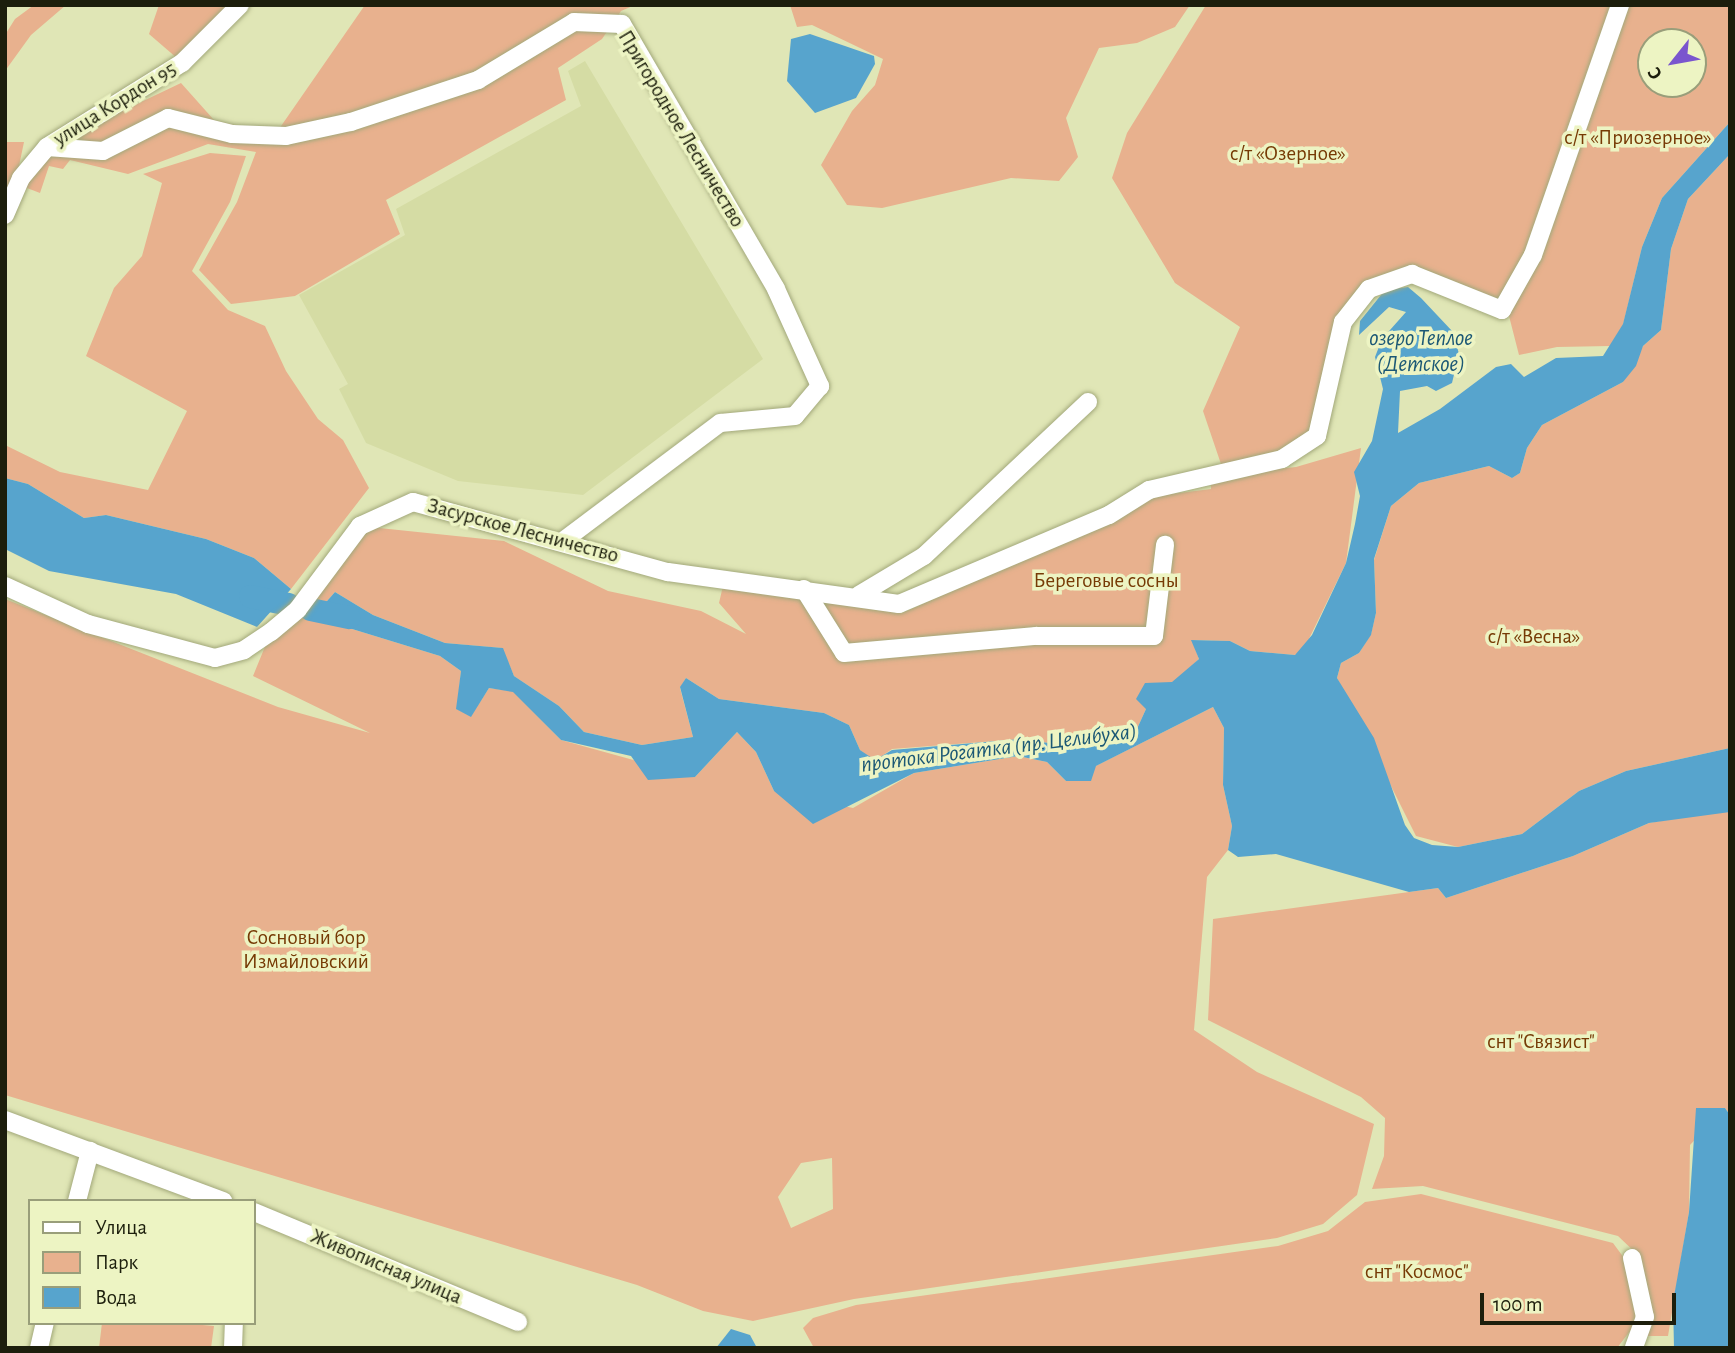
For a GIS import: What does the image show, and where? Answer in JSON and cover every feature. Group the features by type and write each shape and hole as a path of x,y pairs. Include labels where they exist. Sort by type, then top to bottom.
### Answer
{"street":[{"name":"улица Кордон 95","path":"5,215 21,178 47,147 182,63 240,5"},
{"name":"Засурское Лесничество","path":"5,586 88,624 215,658 244,650 271,632 298,608 360,526 413,502 668,572 859,596 899,604 1109,515 1149,490 1282,459 1317,436 1343,322 1369,289 1412,274 1502,310 1533,255 1620,5"},
{"name":"Пригородное Лесничество","path":"47,147 103,150 168,118 232,134 286,136 351,122 478,80 574,22 622,24 776,289 820,386 795,416 720,424 563,541"},
{"path":"859,596 924,556 1088,402"},
{"path":"804,589 844,653 1036,636 1154,636 1165,545"},
{"path":"5,1120 218,1199"},
{"path":"78,1199 90,1151"},
{"name":"Живописная улица","path":"256,1213 518,1322"},
{"path":"1632,1258 1644,1317 1634,1348"},
{"path":"39,1348 45,1325"},
{"path":"233,1348 234,1325"}],"shaded area":[{"path":"585,61 763,359 583,495 458,481 366,443 339,389 348,384 299,295 405,235 396,209 581,106 568,71"}],"green space":[{"path":"34,5 66,5 31,35 5,71 5,35 15,19"},
{"path":"159,5 229,5 178,59 149,34"},
{"path":"365,5 635,5 621,11 602,39 558,68 566,100 386,200 400,234 295,296 231,304 199,270 237,202 256,152 208,144 128,174 70,160 63,169 49,166 40,193 27,188 18,203 5,199 5,142 24,142 19,166 33,168 97,123 181,83 214,120 263,132 279,129"},
{"path":"790,5 1190,5 1175,27 1137,43 1099,48 1066,118 1078,157 1059,181 1011,178 882,208 847,205 821,165 852,111 875,85 883,59 812,25 797,27"},
{"name":"с/т «Озерное»","path":"1206,5 1613,5 1529,251 1498,305 1421,268 1363,282 1338,315 1308,435 1290,450 1222,467 1203,411 1240,327 1175,283 1112,178 1127,133"},
{"name":"с/т «Приозерное»","path":"1623,5 1730,5 1730,122 1662,198 1642,247 1623,325 1610,346 1557,347 1519,355 1509,316 1538,259"},
{"path":"210,153 246,156 230,202 192,271 228,310 265,326 286,371 318,419 343,440 369,488 291,589 254,558 206,539 106,515 84,518 28,484 5,478 5,445 60,472 148,490 187,411 86,356 114,288 142,256 162,183 143,174"},
{"name":"с/т «Весна»","path":"1730,154 1730,748 1626,771 1579,791 1522,834 1458,847 1416,836 1337,678 1341,663 1359,653 1371,634 1376,613 1374,560 1391,506 1419,483 1489,466 1512,478 1520,473 1527,448 1542,425 1623,382 1643,346 1661,330 1671,249 1688,199"},
{"name":"Сосновый бор Измайловский","path":"1361,448 1346,563 1304,649 1295,655 1250,651 1230,641 1192,640 1199,659 1146,709 1136,731 1056,744 1020,739 892,749 875,761 860,750 849,725 824,713 719,699 686,678 680,688 693,737 642,745 584,732 559,706 514,676 502,648 445,643 373,615 335,592 313,617 440,656 461,671 457,709 471,716 489,688 513,691 561,740 695,777 737,732 756,752 774,791 853,808 914,773 1018,756 1047,762 1066,781 1213,707 1224,728 1223,785 1232,826 1228,850 1207,877 1194,1030 1257,1072 1374,1124 1357,1195 1323,1224 1277,1238 854,1299 753,1321 703,1311 637,1285 5,1095 5,599 278,707 370,733 253,676 271,632 360,526 504,541 608,591 701,611 746,634 719,603 723,586 902,613 1109,521 1147,497 1211,489 1211,476 1296,467","holes":["832,1158 833,1209 791,1228 778,1197 801,1163"]},
{"name":"снт \"Связист\"","path":"1722,810 1730,812 1730,1115 1725,1108 1690,1145 1689,1212 1668,1336 1647,1336 1639,1256 1618,1236 1423,1186 1372,1189 1384,1156 1385,1118 1361,1097 1208,1020 1213,919 1438,888 1446,898 1573,856 1649,823"},
{"name":"снт \"Космос\"","path":"1421,1194 1613,1243 1627,1262 1638,1301 1634,1326 1617,1348 814,1348 803,1328 813,1318 856,1305 1278,1246 1328,1231 1365,1202"},
{"path":"102,1325 214,1326 211,1348 99,1348"}],"water":[{"path":"810,34 874,56 875,64 856,98 815,113 787,81 791,39"},
{"name":"озеро Теплое (Детское)","path":"1730,122 1730,154 1688,199 1671,249 1661,330 1643,346 1636,366 1623,382 1542,425 1527,448 1520,473 1512,478 1489,466 1419,483 1391,506 1374,559 1376,613 1371,635 1359,653 1341,663 1337,678 1374,738 1405,825 1414,838 1432,845 1458,847 1522,834 1579,791 1626,771 1730,748 1730,812 1649,823 1573,856 1446,898 1438,888 1409,892 1276,854 1238,857 1228,850 1232,826 1223,785 1224,728 1213,707 1096,766 1091,781 1066,781 1047,762 1018,756 914,773 813,824 774,791 756,752 737,732 695,777 648,780 631,756 561,740 513,692 489,688 471,717 456,709 461,671 440,656 313,617 335,592 373,615 445,643 503,648 514,676 559,706 584,732 642,745 693,737 680,687 686,678 719,699 824,713 849,725 860,750 875,760 892,750 1020,739 1056,744 1136,731 1146,709 1136,699 1145,683 1172,682 1199,659 1191,640 1230,641 1250,651 1295,655 1312,635 1346,563 1355,524 1360,496 1354,472 1372,441 1383,389 1375,357 1382,339 1406,312 1389,307 1359,335 1360,321 1385,290 1408,287 1421,298 1453,332 1459,354 1452,383 1436,391 1427,386 1400,391 1398,433 1440,409 1496,367 1511,364 1524,377 1556,358 1603,356 1623,324 1642,247 1662,198"},
{"path":"5,478 28,484 84,518 106,515 206,539 254,558 291,589 257,627 176,594 49,571 5,549"},
{"path":"1696,1108 1725,1108 1730,1115 1730,1348 1674,1348 1673,1302 1689,1212"},
{"path":"731,1329 750,1335 757,1348 716,1348"}],"waterway":[{"path":"250,596 288,604"},
{"name":"протока Рогатка (пр. Целибуха)","path":"310,609 348,617"}],"park label":[{"name":"Береговые сосны","path":"1106,581"}]}
